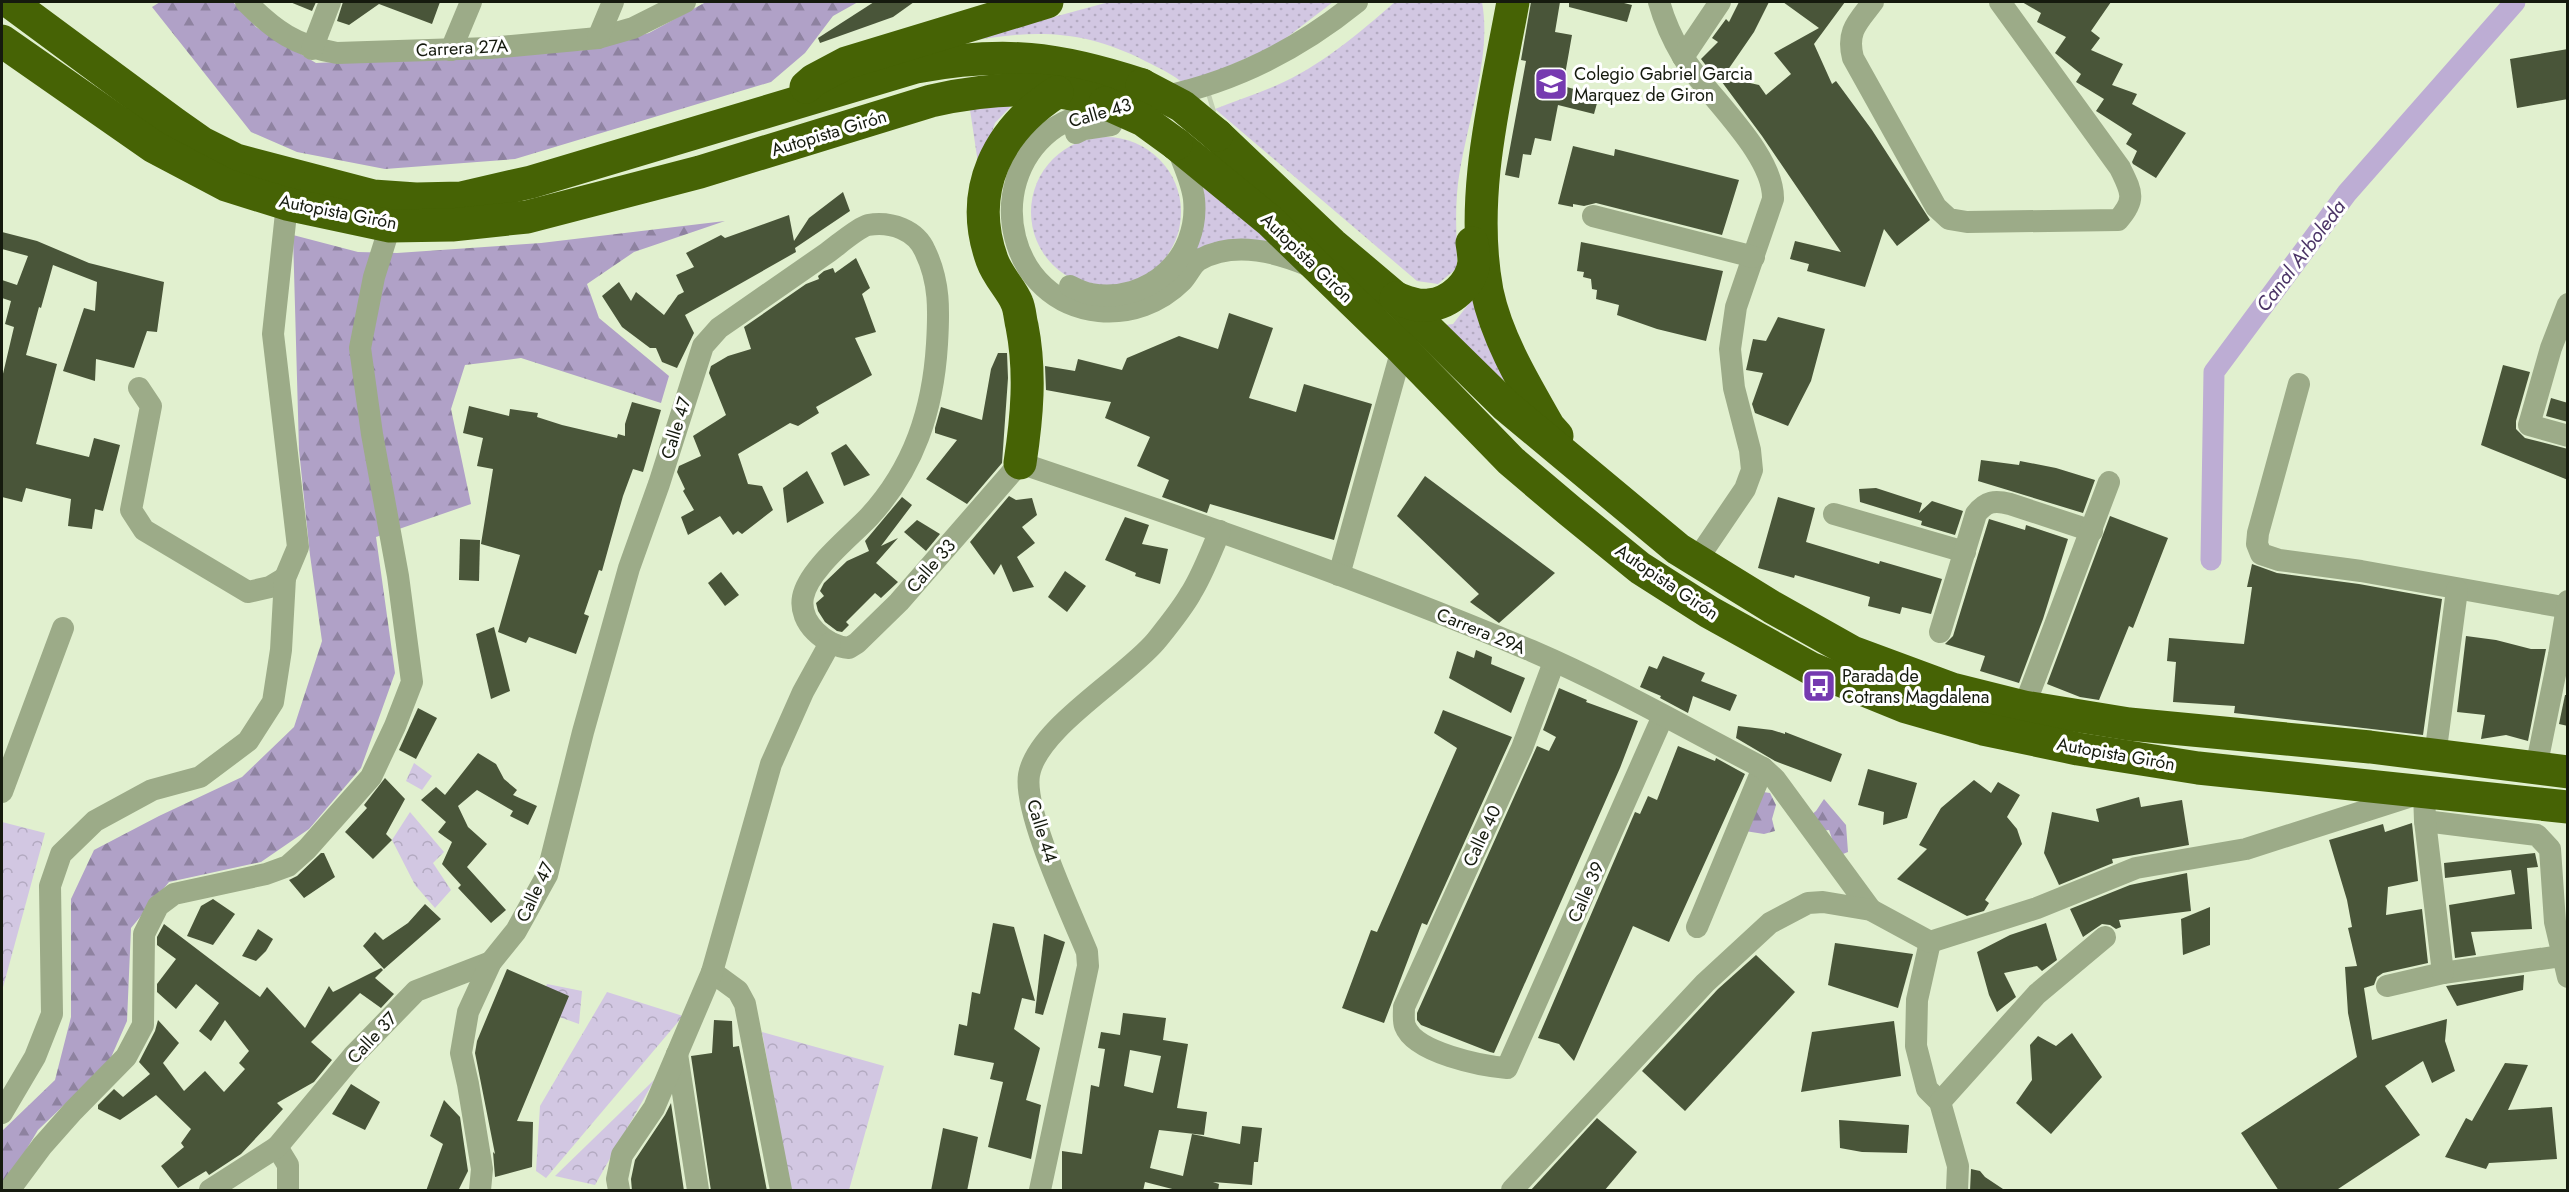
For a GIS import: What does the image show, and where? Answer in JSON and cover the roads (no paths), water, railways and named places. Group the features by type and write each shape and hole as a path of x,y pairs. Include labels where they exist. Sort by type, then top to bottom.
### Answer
{"highway":[{"name":"Autopista Girón","path":"10,2 202,143 236,160 373,196 416,199 461,198 511,187 916,67 961,59 1007,57 1053,61 1098,70 1142,85 1182,106 1217,135 1332,244 1396,298 1505,405 1678,549 1772,608 1852,652 1952,689 2024,707 2129,724 2370,747 2568,772"},
{"path":"786,105 814,80 846,63 1047,2"},
{"path":"1396,298 1412,304 1428,306 1444,301 1458,292 1468,279 1474,263 1470,214 1473,148 1485,82 1503,17 1493,2"},
{"path":"1513,2 1482,191 1481,222 1488,292 1517,372 1549,427 1598,483"},
{"name":"Autopista Girón","path":"2,41 154,147 226,185 287,204 390,226 452,225 527,217 700,172 932,101 995,90 1057,92 1085,96 1108,114 1143,120 1270,221 1402,349 1511,461 1640,568 1727,623 1829,676 1905,707 1983,729 2078,749 2424,806 2568,807"},
{"path":"1020,463 1026,423 1028,383 1025,343 1017,303 999,276 986,237 984,212 986,188 993,164 1004,141 1018,122 1036,105 1057,92"}],"street":[{"name":"Carrera 27A","path":"246,2 287,38 312,49 337,53 451,50 598,38 633,28 686,2"},
{"path":"312,49 330,2"},
{"path":"451,50 471,2"},
{"path":"598,38 613,2"},
{"name":"Calle 43","path":"1320,270 1275,253 1260,250 1228,252 1198,260 1184,279 1166,295 1144,306 1122,311 1098,311 1075,305 1036,278 1023,259 1014,237 1011,213 1013,190 1021,167 1034,147 1051,131 1071,118 1198,89 1246,72 1299,44 1357,2"},
{"path":"1213,101 1254,83 1293,61 1331,36 1373,2"},
{"path":"1659,2 1663,16 1683,57 1730,115 1768,171 1773,184 1773,199 1736,307 1730,350 1734,388 1750,450 1752,470 1745,489 1696,561"},
{"path":"1683,57 1720,2"},
{"path":"1873,2 1856,25 1849,42 1853,57 1936,207 1949,219 1967,222 2118,219 2128,208 2131,192 2120,168 2001,2"},
{"name":"Calle 43","path":"1108,114 1059,141 1040,161 1027,186 1024,214 1029,241 1043,265 1064,284 1089,294 1117,296 1144,289 1167,274 1184,252 1193,226 1194,198 1176,144"},
{"path":"2,1113 35,1058 52,1014 50,886 61,854 95,821 152,790 200,777 248,741 273,702 281,650 285,578 298,547 273,334 287,204"},
{"path":"1593,216 1754,257"},
{"name":"Calle 47","path":"480,1191 482,1169 461,1053 468,1012 491,962 516,931 547,875 583,732 629,568 659,484 703,346 719,328 867,225 901,228 912,233 922,243 934,269 939,315 935,380 928,413 918,440 890,492 817,572 804,595 803,609 807,619 815,632 830,643"},
{"path":"12,1191 13,1185 42,1146 126,1057 143,1025 144,934 158,906 174,894 266,874 288,866 307,849 370,777 395,726 412,682 398,576 372,434 360,348 374,277 390,226"},
{"path":"2568,304 2559,351 2529,425 2568,436"},
{"path":"1339,575 1402,349"},
{"path":"2299,384 2258,533 2257,544 2261,554 2279,560 2361,571 2457,590 2567,605 2536,768"},
{"path":"139,387 151,406 131,510 144,530 248,592 270,588 285,578"},
{"name":"Carrera 29A","path":"1020,463 1220,531 1339,575 1554,662 1646,704 1663,716 1763,768 1775,778 1871,910"},
{"name":"Calle 33","path":"830,643 849,648 857,643 899,602 1020,463"},
{"path":"2024,707 2109,482"},
{"path":"1940,632 1976,514 1983,504 1997,501 2092,531"},
{"path":"1834,514 1965,552"},
{"name":"Calle 44","path":"1040,1191 1088,966 1087,952 1046,852 1030,800 1029,777 1035,754 1062,726 1155,642 1191,593 1220,531"},
{"path":"2435,756 2457,590"},
{"path":"2,792 63,628"},
{"path":"619,1191 617,1179 622,1155 654,1108 712,972 771,764 802,692 830,643"},
{"name":"Calle 40","path":"1507,1068 1484,1066 1447,1055 1418,1041 1405,1026 1404,1007 1522,748 1554,662"},
{"name":"Calle 39","path":"1507,1068 1663,716"},
{"path":"1697,927 1763,768"},
{"path":"2424,806 2443,973"},
{"path":"1512,1191 1705,983 1770,923 1808,903 1823,902 1871,910 1930,942 2037,908 2136,868 2246,849 2424,806 2537,835 2550,849 2556,922 2564,966 2443,973 2387,986"},
{"path":"1940,1102 2037,994 2104,937"},
{"path":"1930,942 1917,1000 1916,1046 1926,1089 1940,1102 1958,1166 1957,1191"},
{"name":"Calle 37","path":"210,1191 277,1147 353,1056 416,991 491,962"},
{"path":"712,972 738,991 745,1004 781,1191"},
{"path":"677,1053 698,1191"},
{"path":"277,1147 288,1165 288,1191"}],"waterway":[{"name":"Canal Arboleda","path":"2211,560 2214,372 2347,193 2515,2"}],"tunnel":[{"path":"1177,112 1213,101"}],"place":[{"name":"Colegio Gabriel Garcia Marquez de Giron","path":"1551,84"},
{"name":"Parada de Cotrans Magdalena","path":"1819,686"}]}
